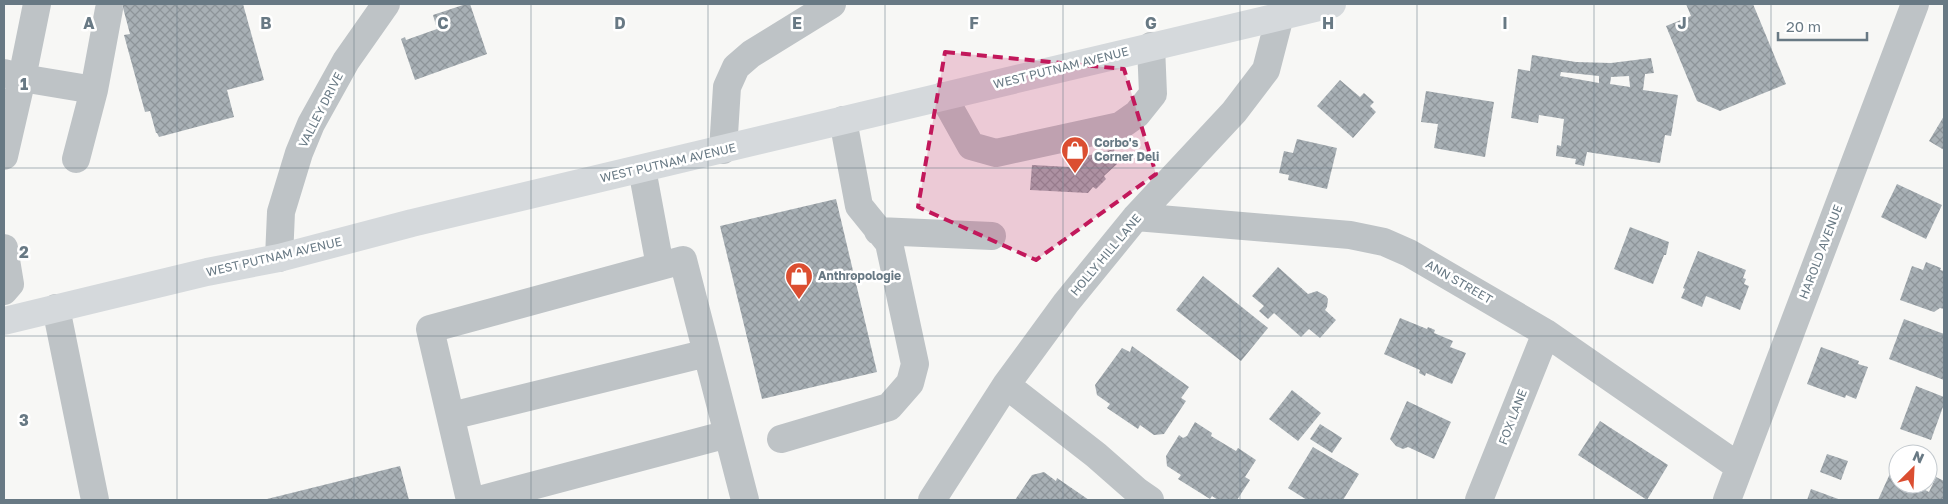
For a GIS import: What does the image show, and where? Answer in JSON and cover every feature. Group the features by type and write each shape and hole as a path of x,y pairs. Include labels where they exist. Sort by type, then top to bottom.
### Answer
{"main road":[{"name":"WEST PUTNAM AVENUE","path":"5,315 56,308 207,272 279,258 412,223 1332,4"}],"street":[{"path":"4,156 13,75 37,4"},
{"name":"VALLEY DRIVE","path":"279,258 281,212 299,153 311,124 346,61 386,4"},
{"path":"723,150 727,87 736,68 751,54 832,4"},
{"name":"HAROLD AVENUE","path":"1727,500 1738,466 1915,4"},
{"path":"76,159 94,90 109,9"},
{"name":"HOLLY HILL LANE","path":"932,500 1006,385 1066,302 1136,217 1234,112 1266,70 1280,16"},
{"path":"943,96 971,146 996,153 1120,126 1137,114 1153,94 1151,46"},
{"path":"13,75 94,90"},
{"path":"781,439 889,407 910,382 915,364 889,243 859,206 843,120"},
{"path":"642,169 660,266"},
{"name":"ANN STREET","path":"1136,217 1350,235 1384,242 1408,253 1546,333 1738,466"},
{"path":"878,231 992,236"},
{"path":"4,248 10,284 4,292"},
{"path":"470,500 430,329 683,260 744,500"},
{"path":"56,308 96,500"},
{"name":"FOX LANE","path":"1479,500 1546,333"},
{"path":"451,416 707,353"},
{"path":"1006,385 1096,455 1136,491 1150,500"},
{"path":"479,500 728,434"}],"highlighted area":[{"path":"945,52 1124,69 1156,174 1036,260 918,207"}],"building":[{"path":"122,4 243,4 264,80 227,90 234,117 159,137 156,133 150,111 145,112 124,35 130,34"},
{"path":"470,4 487,54 415,80 401,39 405,37 406,40 437,29 433,15"},
{"path":"1686,4 1753,4 1786,84 1720,111 1697,101 1666,26 1691,16"},
{"path":"1532,55 1576,62 1611,63 1651,58 1654,73 1645,74 1643,90 1678,95 1671,136 1665,135 1660,163 1587,152 1584,166 1575,164 1576,159 1556,156 1557,145 1561,146 1564,119 1539,115 1538,123 1511,118 1518,69 1530,71","holes":["1561,72 1599,76 1599,83 1560,76","1629,76 1630,87 1610,84 1611,77"]},
{"path":"1340,80 1360,97 1364,93 1374,102 1370,106 1376,112 1353,138 1317,106"},
{"path":"1426,91 1494,102 1485,157 1434,148 1438,124 1421,122"},
{"path":"1944,116 1944,150 1929,141"},
{"path":"1297,139 1337,148 1327,189 1288,180 1289,175 1279,173 1284,151 1293,153"},
{"path":"1114,149 1117,164 1104,176 1106,179 1096,189 1093,187 1088,193 1030,190 1032,165 1070,167 1070,160"},
{"path":"1897,184 1942,205 1926,239 1881,217"},
{"path":"836,199 877,372 762,399 720,226"},
{"path":"1630,227 1669,242 1666,255 1664,255 1653,284 1614,269"},
{"path":"1698,251 1746,270 1743,278 1746,279 1744,284 1749,286 1740,310 1706,296 1702,307 1681,298 1685,289 1683,288"},
{"path":"1926,262 1944,271 1944,309 1940,308 1934,312 1900,300 1912,266 1923,270"},
{"path":"1278,267 1308,294 1317,291 1328,299 1325,310 1336,320 1320,338 1309,329 1301,337 1274,313 1268,319 1259,311 1264,306 1252,296"},
{"path":"1203,276 1268,328 1241,361 1176,310"},
{"path":"1400,318 1427,329 1428,327 1435,330 1434,333 1453,341 1450,347 1466,353 1452,384 1426,373 1425,376 1419,373 1420,370 1384,354"},
{"path":"1904,319 1944,334 1944,380 1889,359"},
{"path":"1132,346 1189,387 1181,398 1186,401 1164,434 1154,435 1140,425 1138,429 1107,408 1110,404 1097,395 1095,385 1122,348 1130,352"},
{"path":"1821,347 1859,361 1858,364 1868,367 1856,399 1846,395 1845,398 1807,384"},
{"path":"1916,386 1944,397 1944,404 1931,440 1900,429"},
{"path":"1292,390 1321,413 1298,441 1269,419"},
{"path":"1407,401 1451,422 1434,459 1408,447 1403,449 1396,446 1390,439"},
{"path":"1600,421 1668,465 1647,500 1578,455"},
{"path":"1195,422 1212,433 1211,436 1236,451 1238,448 1256,460 1245,477 1250,480 1237,500 1218,500 1212,496 1210,499 1178,479 1181,475 1167,466 1166,456 1179,435 1183,438 1187,436"},
{"path":"1320,424 1342,438 1332,453 1310,439"},
{"path":"1313,447 1359,474 1343,500 1307,500 1288,488"},
{"path":"1827,454 1848,461 1841,480 1820,472"},
{"path":"400,466 409,500 263,500"},
{"path":"1044,472 1056,481 1057,478 1089,500 1015,500 1032,475"},
{"path":"1888,478 1888,494 1938,494 1938,478 1944,481 1944,500 1878,500"},
{"path":"1811,489 1841,500 1807,500"}],"place":[{"name":"Corbo's Corner Deli","path":"1075,174"},
{"name":"Anthropologie","path":"799,300"}]}
